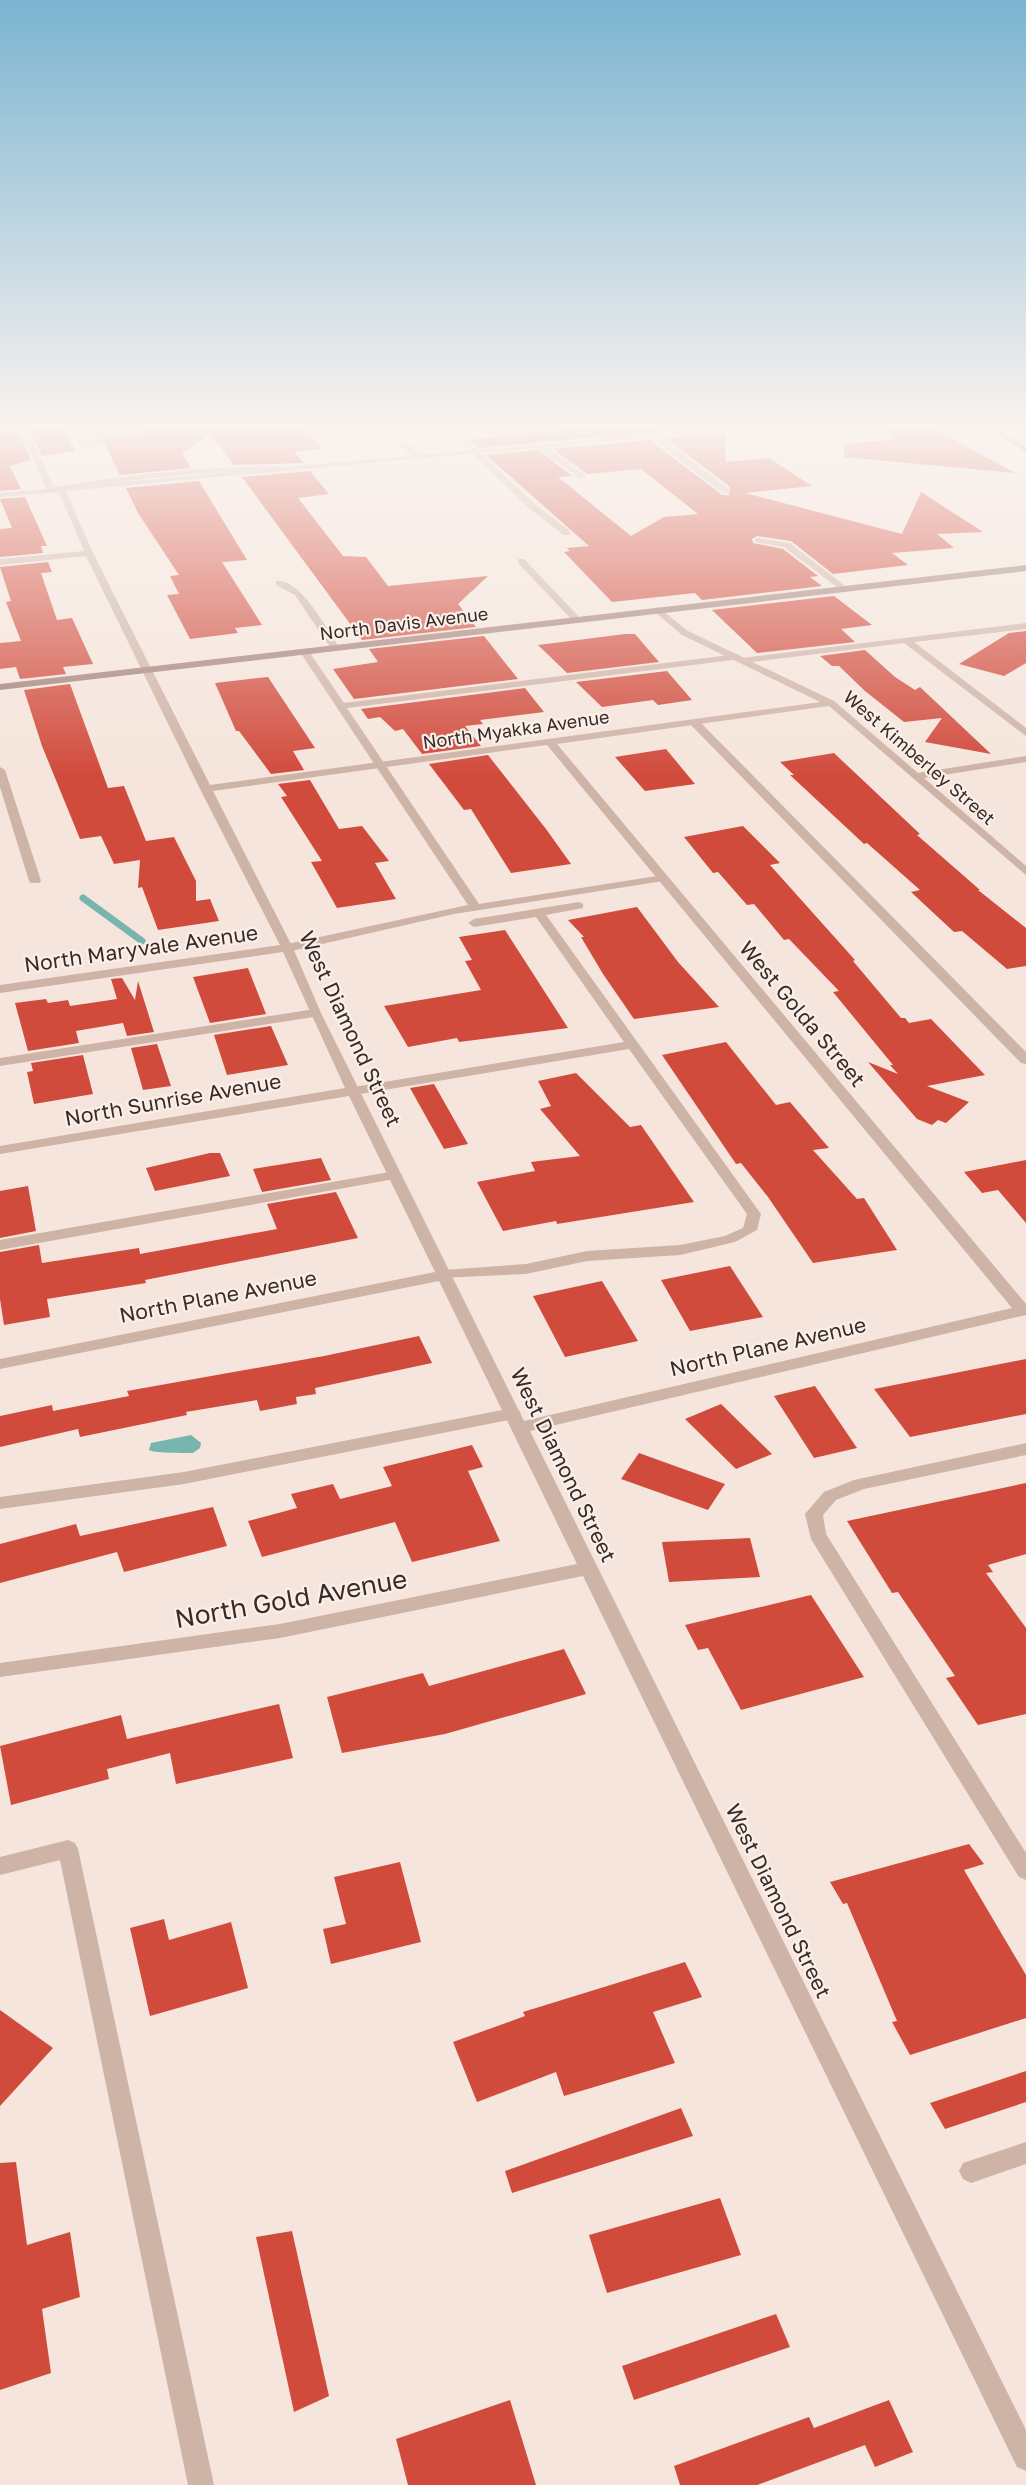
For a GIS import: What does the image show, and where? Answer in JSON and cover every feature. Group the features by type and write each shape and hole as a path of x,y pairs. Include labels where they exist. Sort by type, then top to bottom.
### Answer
{"street":[{"name":"West Diamond Street","path":"84,543 205,789 287,948 315,1012 1026,2458"},
{"path":"775,543 787,545 845,589"},
{"path":"0,562 89,553"},
{"path":"521,561 577,620"},
{"name":"North Davis Avenue","path":"0,687 1026,568"},
{"path":"279,583 298,593 335,648"},
{"name":"West Kimberley Street","path":"658,610 685,633 831,703 1026,872"},
{"path":"340,706 1026,626"},
{"path":"907,641 1026,733"},
{"path":"305,652 476,908"},
{"name":"North Myakka Avenue","path":"205,789 831,703"},
{"path":"694,722 1026,1060"},
{"name":"West Golda Street","path":"550,743 1025,1310"},
{"path":"916,776 1026,759"},
{"path":"0,770 35,881"},
{"name":"North Maryvale Avenue","path":"0,989 287,948 454,910 663,878"},
{"path":"474,923 579,906"},
{"path":"539,913 633,1044"},
{"path":"0,1062 315,1012"},
{"name":"North Plane Avenue","path":"0,1364 444,1275 526,1269 587,1256 680,1250 730,1239 750,1230 754,1214 633,1044"},
{"name":"North Sunrise Avenue","path":"0,1150 633,1044"},
{"path":"0,1245 395,1175"},
{"name":"North Plane Avenue","path":"0,1503 184,1478 517,1421 1025,1310"},
{"path":"1026,1449 860,1485 830,1496 814,1514 817,1534 1026,1871"},
{"name":"North Gold Avenue","path":"0,1670 280,1631 589,1568"},
{"path":"0,1866 68,1849 201,2485"},
{"path":"971,2171 1026,2153"}],"water":[{"path":"191,1435 201,1443 200,1448 193,1453 149,1450 151,1443"}],"building":[{"path":"0,543 46,543 47,546 41,546 43,553 0,557"},
{"path":"158,543 237,543 247,560 222,562 262,625 235,628 238,633 190,639 167,595 179,594 170,576 179,575"},
{"path":"291,543 333,543 343,556 366,557 388,586 488,576 458,604 476,627 362,640"},
{"path":"586,543 753,543 783,549 818,576 810,577 822,586 702,600 695,593 612,602 564,552 570,551 567,548 589,546"},
{"path":"794,543 948,543 954,548 892,553 908,565 833,574"},
{"path":"48,562 52,572 41,573 57,620 72,618 93,664 63,667 66,674 20,679 16,667 0,669 0,643 21,641 6,602 11,601 0,567"},
{"path":"834,596 872,625 841,629 855,642 757,653 712,610"},
{"path":"1026,631 1026,663 1004,676 959,664 1009,633"},
{"path":"635,634 659,662 567,673 538,645"},
{"path":"484,636 518,679 354,699 333,669 378,662 369,649"},
{"path":"865,650 895,677 915,690 920,687 991,754 925,742 942,718 904,722 865,691 839,666 832,666 820,656"},
{"path":"667,671 692,700 658,705 653,700 602,707 576,682"},
{"path":"268,677 315,748 293,751 304,770 271,774 239,731 236,731 215,683"},
{"path":"70,684 108,788 124,786 146,841 174,837 196,881 196,901 210,899 219,921 158,930 142,887 138,888 140,860 114,864 101,836 80,839 42,746 24,690"},
{"path":"525,688 544,712 480,720 483,724 465,726 481,746 422,754 403,729 395,731 380,717 368,719 361,709"},
{"path":"666,749 695,784 645,791 615,757"},
{"path":"834,753 920,834 917,835 980,890 978,890 1026,928 1026,966 1007,969 962,931 954,932 911,892 920,890 867,843 864,844 790,775 794,775 780,762"},
{"path":"488,755 571,864 511,873 471,809 464,810 429,764"},
{"path":"310,780 339,829 362,826 389,861 375,863 396,899 337,908 311,862 322,861 281,797 287,796 278,784"},
{"path":"743,826 780,863 770,865 855,960 853,961 901,1018 905,1018 909,1023 931,1019 985,1075 927,1086 969,1102 946,1123 938,1120 932,1125 917,1119 868,1062 898,1074 833,992 839,991 789,939 784,940 754,904 747,905 718,872 713,873 684,837"},
{"path":"637,907 678,962 719,1007 634,1019 603,974 581,937 584,937 568,920"},
{"path":"505,930 568,1028 459,1042 457,1038 408,1047 384,1006 481,990 465,961 472,960 459,937"},
{"path":"248,968 266,1014 210,1023 193,977"},
{"path":"122,978 135,1000 138,981 154,1032 127,1036 123,1023 76,1031 79,1043 28,1051 15,1003 46,999 48,1003 68,1000 70,1006 117,999 111,979"},
{"path":"271,1026 288,1065 227,1075 214,1035"},
{"path":"726,1042 776,1105 790,1102 829,1148 813,1150 857,1199 864,1198 897,1250 813,1263 768,1197 741,1163 736,1164 662,1055"},
{"path":"157,1044 171,1086 143,1090 131,1048"},
{"path":"83,1055 93,1094 34,1104 27,1072 33,1071 31,1063"},
{"path":"576,1073 630,1127 641,1125 694,1202 557,1224 556,1221 503,1231 477,1182 535,1171 531,1162 580,1156 540,1109 551,1106 538,1081"},
{"path":"434,1084 468,1144 444,1149 410,1088"},
{"path":"210,1153 220,1153 230,1176 155,1191 146,1168"},
{"path":"321,1158 331,1180 262,1192 253,1169"},
{"path":"1026,1160 1026,1223 998,1190 982,1193 964,1172"},
{"path":"28,1186 36,1231 0,1238 0,1191"},
{"path":"336,1192 358,1238 145,1280 146,1283 47,1299 50,1317 4,1325 0,1299 0,1252 39,1245 42,1263 139,1248 140,1254 277,1229 267,1204"},
{"path":"730,1266 763,1317 690,1331 661,1280"},
{"path":"602,1281 638,1341 565,1357 533,1296"},
{"path":"419,1336 432,1363 315,1388 316,1394 296,1397 297,1404 260,1411 257,1400 186,1412 187,1415 80,1437 78,1429 0,1447 0,1416 52,1405 53,1411 129,1396 127,1391 324,1356"},
{"path":"1026,1359 1026,1414 910,1437 874,1389"},
{"path":"815,1386 857,1448 814,1458 774,1396"},
{"path":"721,1404 772,1454 736,1469 685,1419"},
{"path":"472,1445 483,1467 468,1471 500,1541 412,1562 395,1522 262,1557 248,1521 297,1508 291,1494 333,1484 340,1499 392,1486 383,1467"},
{"path":"639,1453 725,1484 708,1510 621,1479"},
{"path":"1026,1483 1026,1554 988,1565 993,1572 986,1573 1026,1628 1026,1714 978,1725 946,1678 955,1676 898,1592 892,1593 847,1521"},
{"path":"213,1507 227,1546 124,1572 117,1552 0,1583 0,1544 76,1524 80,1536"},
{"path":"750,1538 760,1577 669,1582 662,1542"},
{"path":"811,1595 864,1677 741,1710 708,1648 698,1650 685,1625"},
{"path":"564,1649 586,1694 445,1734 342,1753 327,1697 423,1673 429,1686"},
{"path":"279,1704 293,1758 176,1784 170,1753 107,1769 109,1779 11,1805 0,1746 121,1715 127,1739"},
{"path":"969,1844 984,1864 964,1870 1026,1975 1026,2018 910,2055 892,2022 897,2021 847,1903 843,1904 830,1882"},
{"path":"400,1862 421,1942 331,1964 323,1929 346,1924 334,1877"},
{"path":"164,1919 169,1940 231,1922 248,1988 150,2016 130,1928"},
{"path":"685,1962 702,1997 653,2012 675,2063 564,2096 556,2072 477,2102 453,2042 525,2016 523,2012"},
{"path":"0,2010 53,2048 0,2106"},
{"path":"1026,2071 1026,2102 945,2129 930,2103"},
{"path":"681,2108 693,2136 512,2193 505,2171"},
{"path":"16,2162 27,2245 70,2232 80,2297 42,2309 51,2373 0,2390 0,2163"},
{"path":"720,2198 741,2255 607,2293 589,2235"},
{"path":"292,2231 329,2396 294,2412 256,2237"},
{"path":"776,2314 790,2347 634,2400 622,2366"},
{"path":"510,2400 536,2485 408,2485 396,2439"},
{"path":"889,2400 913,2452 875,2467 865,2445 757,2485 680,2485 674,2466 809,2417 814,2428"}],"waterway":[{"path":"83,898 142,941"}]}
